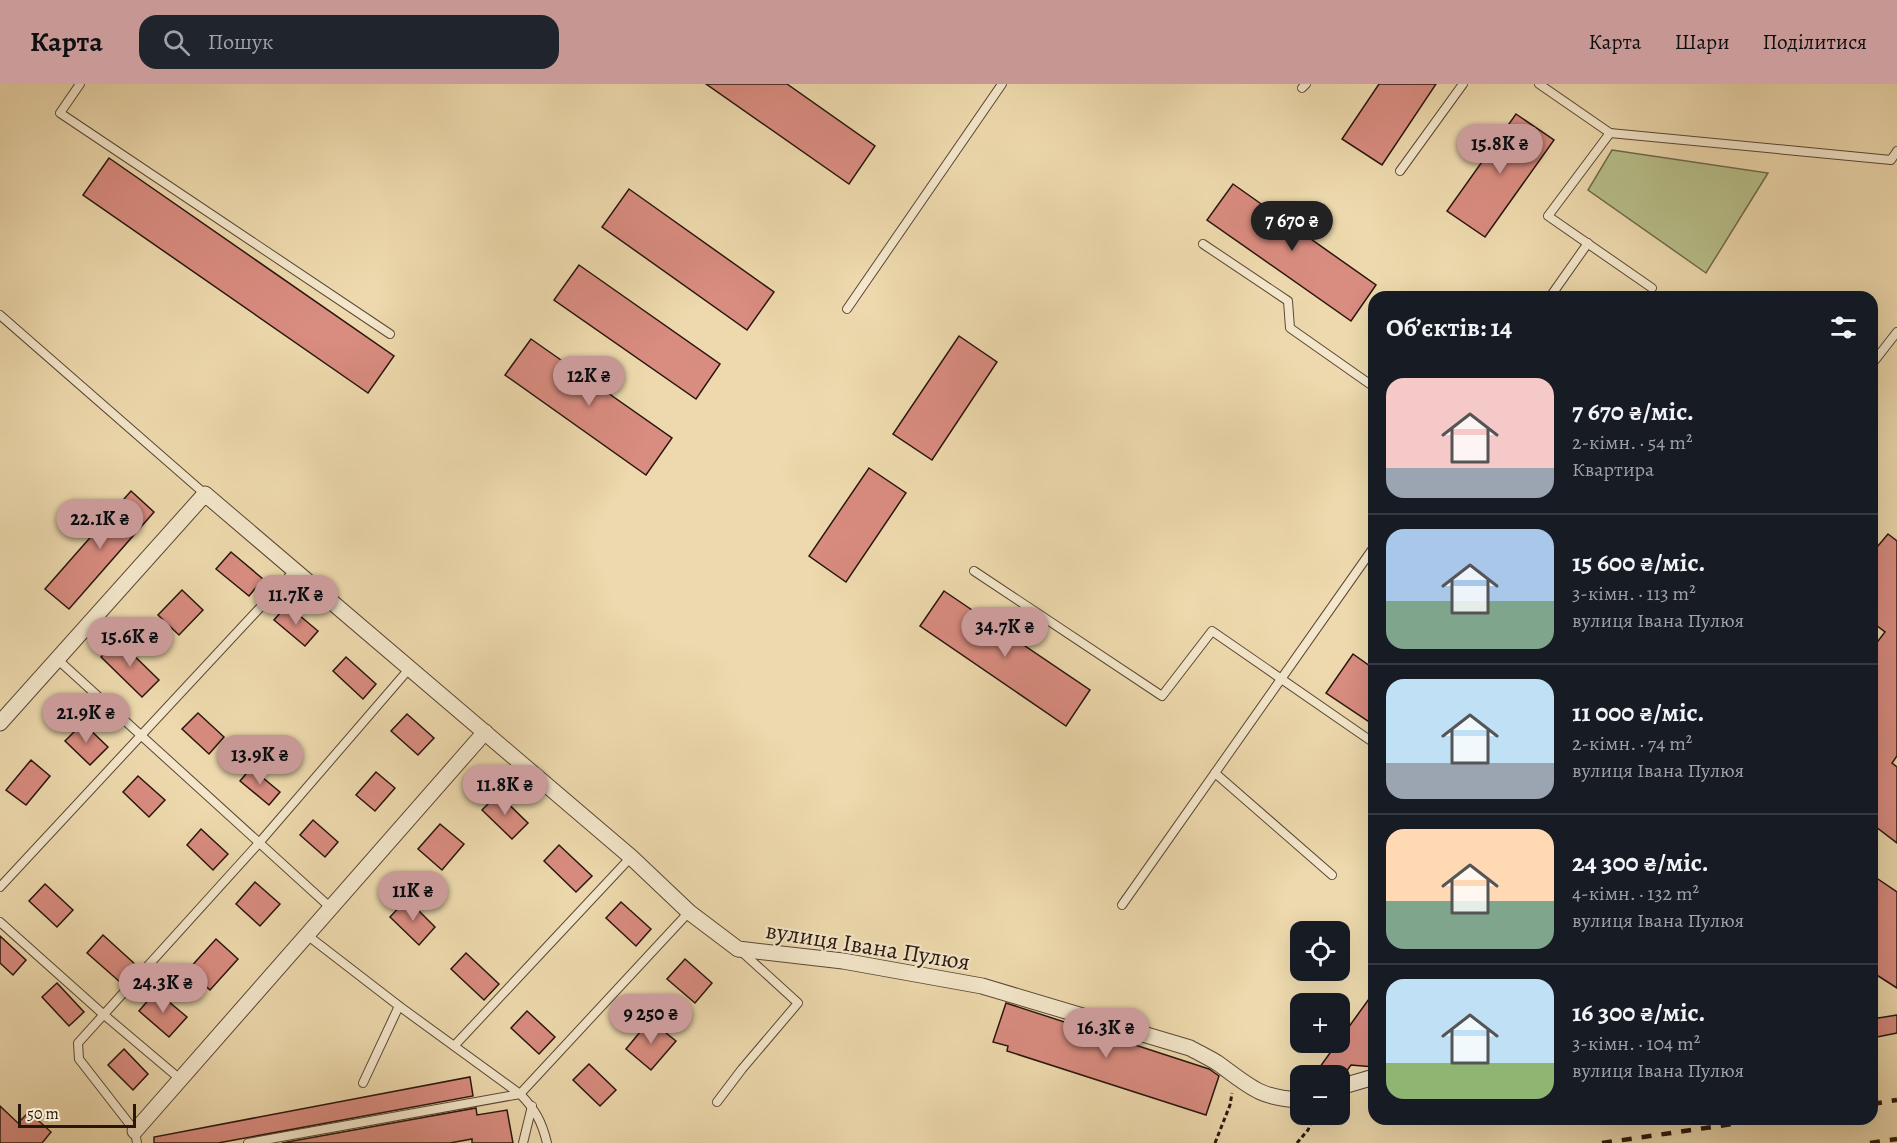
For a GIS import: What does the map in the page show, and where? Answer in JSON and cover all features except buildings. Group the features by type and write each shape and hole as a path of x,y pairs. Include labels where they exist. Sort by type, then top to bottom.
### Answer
{"street":[{"name":"вулиця Івана Пулюя","path":"205,494 631,856 689,912 738,950 843,961 982,986 1190,1048 1217,1063 1245,1085 1264,1094 1290,1099"},
{"path":"0,723 205,494"},
{"path":"136,1137 180,1079 485,732"},
{"path":"1350,1084 1368,1079"}],"lane":[{"path":"80,84 60,113 390,334"},
{"path":"847,309 1002,84"},
{"path":"1400,171 1463,84"},
{"path":"1539,84 1610,133 1891,160 1897,151"},
{"path":"1610,133 1548,216 1652,288"},
{"path":"1554,291 1588,243"},
{"path":"1203,244 1288,302 1290,328 1368,383"},
{"path":"0,315 205,494"},
{"path":"1878,356 1897,332"},
{"path":"1122,905 1368,556"},
{"path":"0,887 295,570"},
{"path":"974,571 1162,696 1212,632 1368,739"},
{"path":"57,659 331,908"},
{"path":"136,1137 79,1059 78,1043 259,843 409,669"},
{"path":"1215,773 1332,875"},
{"path":"455,1045 631,856"},
{"path":"248,1143 520,1094 689,912"},
{"path":"0,922 180,1079"},
{"path":"307,935 399,1006 520,1094 532,1106 542,1122 547,1143"},
{"path":"717,1102 798,1003 738,950"},
{"path":"363,1083 399,1006"},
{"path":"523,1143 532,1106"}],"path":[{"path":"1215,1143 1230,1104 1232,1089 1227,1071"},
{"path":"1297,1143 1310,1125"}],"green space":[{"path":"1612,150 1768,173 1706,273 1588,190"}],"railway":[{"path":"1878,1103 1897,1100"},
{"path":"1602,1143 1726,1125"},
{"path":"1870,1143 1897,1139"}]}
